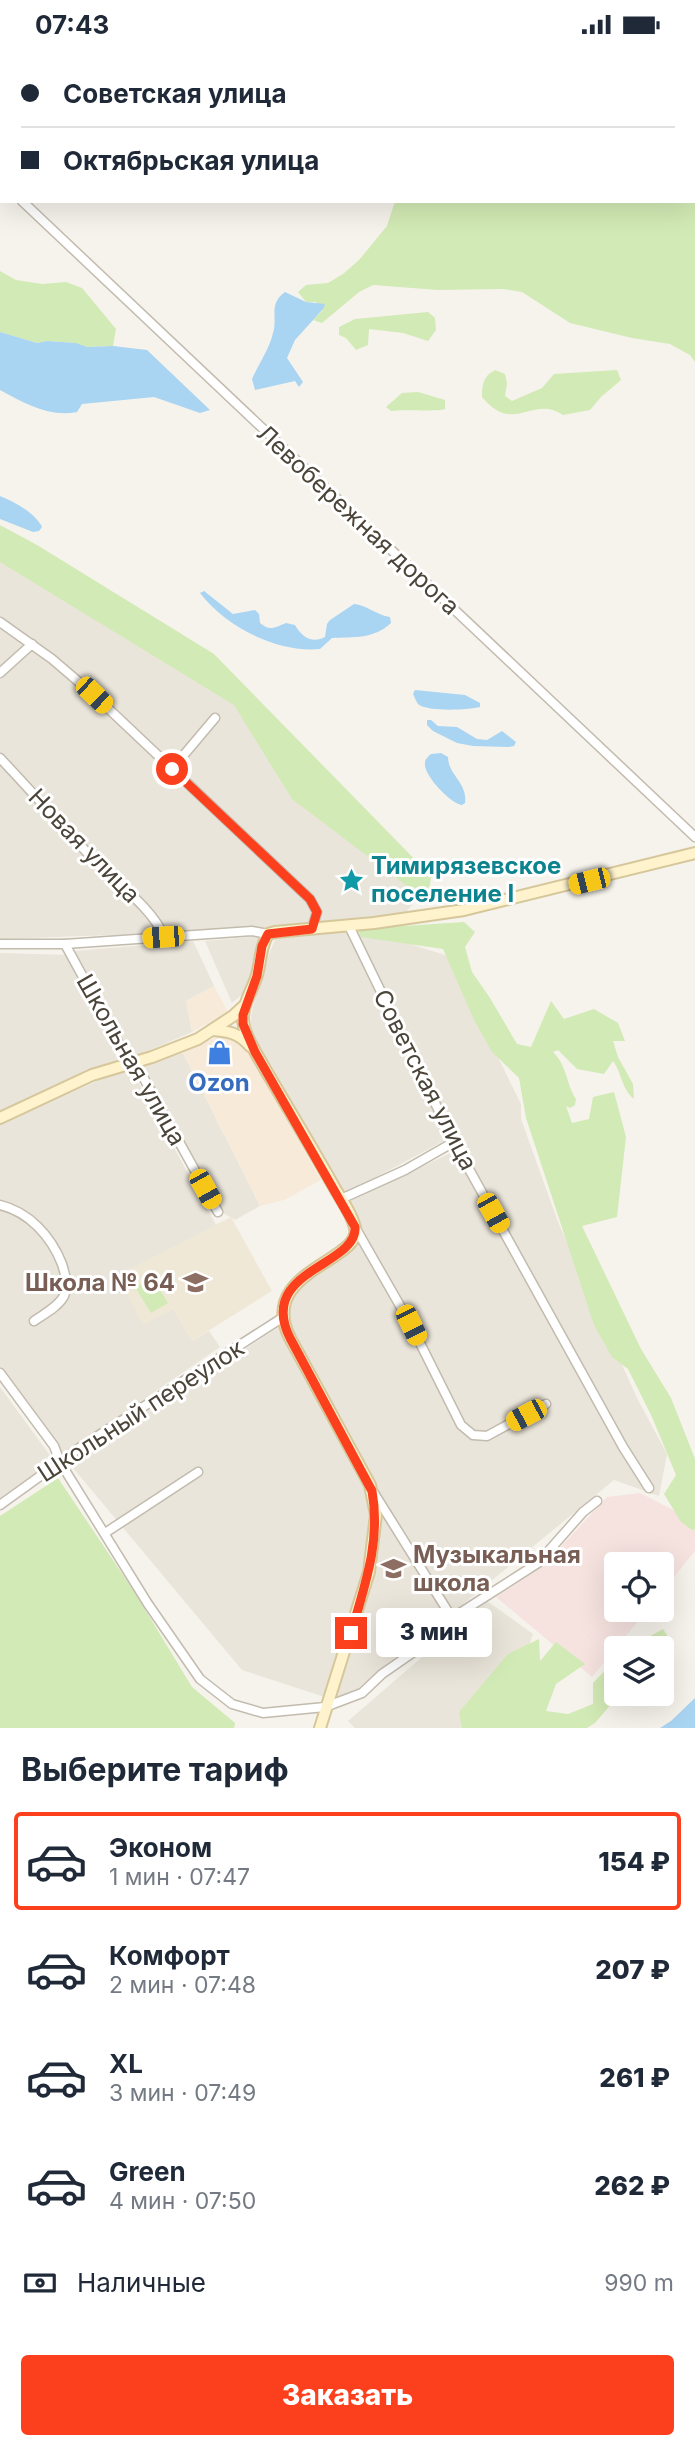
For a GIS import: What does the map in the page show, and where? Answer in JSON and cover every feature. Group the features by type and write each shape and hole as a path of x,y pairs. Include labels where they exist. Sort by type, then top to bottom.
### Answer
{"street":[{"name":"Левобережная дорога","path":"24,203 695,838"},
{"path":"0,622 32,644 94,695 310,899 317,912 312,929"},
{"path":"0,673 32,644"},
{"path":"172,769 215,718"},
{"name":"Новая улица","path":"0,758 143,909 161,930 163,937"},
{"path":"0,944 65,944 252,931 268,934 349,926 464,910 695,853"},
{"name":"Советская улица","path":"349,926 454,1142 649,1488"},
{"path":"268,934 262,946 257,976 244,1006 243,1024 255,1052 411,1325 461,1425 468,1433 486,1436 546,1404"},
{"name":"Школьная улица","path":"65,944 130,1063 142,1075 218,1212"},
{"path":"0,1118 92,1075 152,1057 198,1039 244,1006"},
{"path":"212,1030 238,1035 255,1052"},
{"path":"341,1199 405,1170 454,1142"},
{"path":"0,1205 25,1216 43,1231 56,1249 65,1274 65,1293 62,1299 34,1321"},
{"path":"355,1227 356,1234 351,1244 297,1282 283,1308 282,1318 290,1338 371,1488 452,1618"},
{"name":"Школьный переулок","path":"0,1505 60,1462 282,1318"},
{"path":"0,1373 54,1446 60,1462 148,1604 200,1679 232,1703 263,1713 325,1707 362,1693 382,1674 426,1643 452,1618 538,1563 583,1512 597,1501"},
{"path":"105,1534 198,1472"},
{"path":"320,1728 369,1572 376,1515 371,1488"}],"shaded area":[{"path":"0,550 239,687 428,888 403,915 297,926 0,939"},
{"path":"369,931 448,956 521,1104 521,1119 558,1222 637,1398 667,1454 659,1496 614,1480 351,1696 337,1701 242,1670 68,1462 284,1324 291,1289 356,1236 342,1205 463,1147 449,1138 343,1195 251,1036 251,1015 262,971 277,935"},
{"path":"262,936 245,992 232,1003 205,941"},
{"path":"193,941 214,986 186,1001 192,1032 134,1057 75,951"},
{"path":"0,953 70,955 119,1060 0,1116"},
{"path":"214,986 228,1012 192,1032 186,1001"},
{"path":"219,1036 245,1045 321,1180 284,1200 260,1206 183,1053"},
{"path":"183,1053 260,1206 235,1220 223,1213 140,1065"},
{"path":"130,1067 216,1225 143,1324 173,1309 192,1341 209,1331 220,1347 61,1456 0,1368 0,1123"},
{"name":"Школа № 64","path":"231,1217 272,1291 192,1341 173,1309 143,1325 118,1275"},
{"path":"0,1387 54,1461 0,1498"},
{"path":"640,1493 695,1521 695,1551 674,1577 674,1552 604,1552 604,1622 637,1622 626,1636 604,1636 604,1662 592,1677 496,1597 542,1567 607,1497"},
{"path":"487,1601 533,1634 501,1728 355,1728 348,1721"}],"green space":[{"path":"695,203 695,362 690,355 670,344 570,323 522,292 503,289 438,290 373,285 359,292 322,323 313,320 323,310 316,302 306,302 298,292 306,285 328,283 359,260 387,226 394,204"},
{"path":"0,271 16,280 42,284 66,282 82,288 116,329 113,346 87,347 76,343 47,341 37,343 0,332"},
{"path":"428,312 435,318 436,330 428,341 403,333 369,329 368,345 356,350 346,338 339,335 339,327 355,319"},
{"path":"495,370 505,374 505,396 512,401 542,388 554,374 617,370 621,380 590,410 563,415 542,409 514,414 493,408 482,397 484,381"},
{"path":"418,392 445,400 445,409 391,411 386,407 402,393"},
{"path":"0,525 214,654 431,876 428,902 292,799 234,705 0,562"},
{"path":"464,922 475,932 465,947 472,972 517,1044 531,1047 551,1001 564,1019 594,1009 618,1023 625,1041 613,1041 618,1057 633,1084 634,1099 613,1061 604,1074 577,1069 558,1050 553,1052 561,1063 576,1099 575,1105 570,1108 566,1106 572,1123 589,1119 593,1097 614,1092 626,1137 617,1217 582,1226 641,1349 671,1398 695,1459 695,1529 692,1530 681,1522 664,1494 676,1475 652,1417 628,1369 612,1357 594,1325 526,1118 519,1078 492,1052 474,1020 443,949 361,937 358,929"},
{"path":"152,1277 168,1303 151,1313 135,1287"},
{"path":"58,1478 135,1593 192,1687 235,1723 234,1728 0,1728 0,1516"},
{"path":"663,1629 668,1636 650,1636"},
{"path":"539,1639 540,1661 556,1642 585,1664 556,1684 546,1711 568,1714 593,1704 593,1683 604,1672 604,1706 610,1706 587,1728 462,1728 459,1712 508,1654"}],"water":[{"path":"285,292 306,302 325,304 295,340 287,358 303,382 299,387 295,381 255,390 252,379 271,339 275,306"},
{"path":"0,332 37,343 47,341 76,343 87,347 113,346 147,350 210,410 200,413 154,397 82,404 77,412 67,413 37,408 0,390"},
{"path":"0,496 35,517 42,527 39,531 33,532 0,519"},
{"path":"204,591 233,614 255,610 264,626 270,628 286,623 295,625 304,636 316,640 325,637 330,620 354,604 390,617 391,623 371,635 332,638 320,649 287,647 238,627 211,605 200,593"},
{"path":"415,690 465,695 480,703 480,707 448,710 423,707 418,704 413,694"},
{"path":"427,720 438,726 457,727 477,739 487,740 502,731 516,742 509,747 457,743 433,731 427,725"},
{"path":"441,753 448,757 451,769 464,790 465,803 462,805 451,800 428,774 426,759 431,754"},
{"path":"695,1698 695,1728 660,1728 671,1721"}],"place":[{"name":"Тимирязевское поселение I","path":"351,880"},
{"name":"Ozon","path":"219,1052"},
{"name":"Школа № 64","path":"195,1283"},
{"name":"Музыкальная школа","path":"393,1569"}],"route":[{"path":"172,769 310,899 317,912 312,929 268,934 262,946 257,976 244,1006 243,1024 255,1052 355,1227 356,1234 351,1244 297,1282 288,1296 282,1318 290,1338 372,1491 376,1530 369,1572 351,1633"}]}
